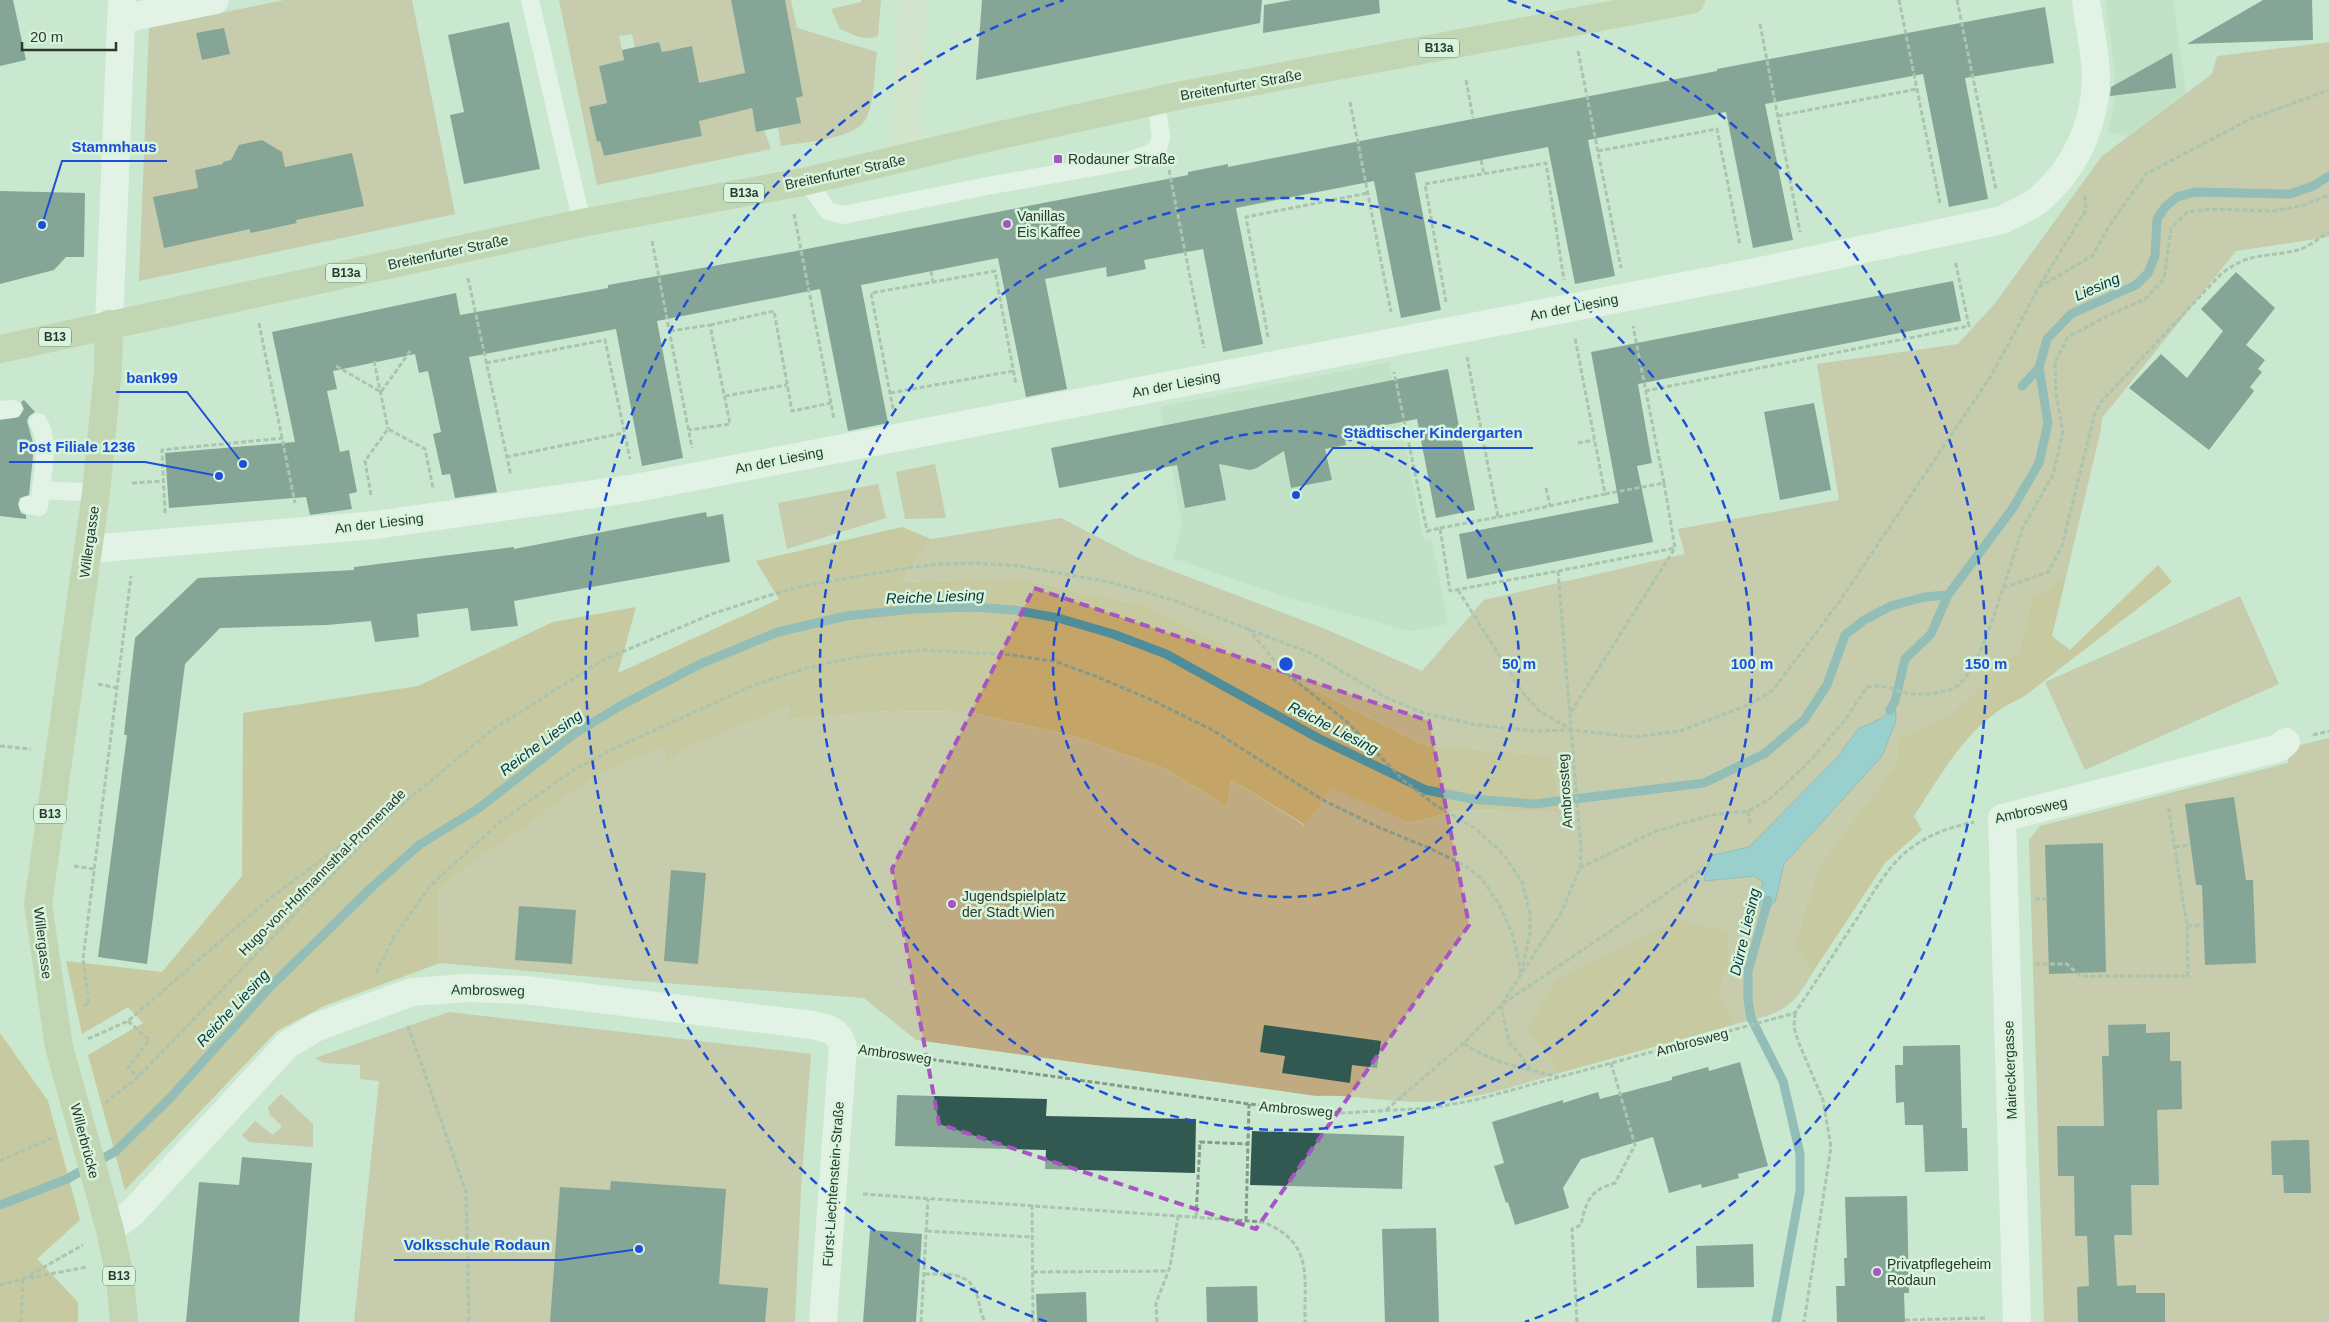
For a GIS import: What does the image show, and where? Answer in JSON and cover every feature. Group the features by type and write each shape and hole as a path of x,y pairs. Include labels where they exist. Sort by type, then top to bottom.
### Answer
{"main road":[{"path":"905,159 912,0"},
{"name":"Breitenfurter Straße","path":"0,349 582,223 808,181 1015,131 1156,101 1692,0"},
{"name":"Willergasse","path":"68,1078 59,1047 38,904 96,493 108,370 109,324"},
{"name":"Willerbrücke","path":"68,1078 106,1217"},
{"name":"B13","path":"106,1217 120,1278 124,1322"}],"street":[{"path":"122,9 215,0"},
{"name":"An der Liesing","path":"89,549 376,525 636,488 1806,262 2002,220 2035,203 2061,178 2080,149 2091,116 2096,79 2086,0"},
{"name":"Willergasse","path":"109,324 122,9"},
{"name":"Ambrosweg","path":"2002,818 2279,748 2286,742"},
{"name":"Maireckergasse","path":"2002,818 2007,964 2005,1320"},
{"name":"Ambrosweg","path":"106,1217 133,1212 287,1045 317,1027 392,1001 412,992 467,988 525,990 812,1025 832,1029 841,1038 843,1047"},
{"name":"Fürst-Liechtenstein-Straße","path":"823,1322 843,1047"}],"lane":[{"path":"530,0 582,223"},
{"path":"808,181 828,211 843,215 987,186 1128,161 1148,154 1158,148 1160,137 1156,101"},
{"path":"28,505 39,507 44,445 42,428 38,422"},
{"path":"41,490 96,493"}],"path":[{"path":"1646,391 1969,326 1898,0"},
{"path":"1957,0 1996,189"},
{"path":"1573,22 1620,266"},
{"path":"1760,24 1806,262"},
{"path":"1466,80 1473,118"},
{"path":"1778,116 1917,89"},
{"path":"2039,287 2092,256 2109,226 2146,174 2250,119 2329,90"},
{"path":"1350,102 1392,314"},
{"path":"1598,151 1717,129 1740,242"},
{"path":"1458,590 1523,693 1539,711 1572,730 1635,737 1680,731 1751,704 1772,690 1839,602 1991,376 2039,287 2086,210 2080,149"},
{"path":"1481,160 1484,174"},
{"path":"1498,517 1425,184 1546,162 1569,308 1605,494"},
{"path":"1169,170 1203,346"},
{"path":"1270,347 1246,217 1368,193"},
{"path":"1580,868 1654,832 1711,815 1748,811 1770,799 1811,760 1845,720 1867,687 1881,685 1911,694 1932,694 1955,687 1971,668 1989,632 2023,527 2053,475 2063,432 2056,394 2055,362 2068,337 2107,316 2145,300 2164,279 2171,229 2187,212 2210,209 2273,211 2301,206 2329,195"},
{"path":"793,211 835,421"},
{"path":"2003,588 2048,572 2062,546 2094,416 2100,403 2221,274 2234,264 2247,258 2300,249 2329,232"},
{"path":"652,240 692,445"},
{"path":"931,272 933,282"},
{"path":"898,436 871,293 995,272 1016,384"},
{"path":"468,278 518,506"},
{"path":"1570,713 1675,548 1664,482 1627,296"},
{"path":"670,331 710,325 774,311 792,411 831,403"},
{"path":"258,320 301,532"},
{"path":"689,430 730,424 710,325"},
{"path":"486,363 605,340 628,450"},
{"path":"1388,344 1427,531 1664,482"},
{"path":"381,392 411,350"},
{"path":"374,361 388,429 365,461 376,525"},
{"path":"336,366 381,392"},
{"path":"890,393 1013,370"},
{"path":"724,396 787,384"},
{"path":"388,429 425,449 438,516"},
{"path":"506,457 624,433"},
{"path":"167,543 162,450 283,438"},
{"path":"1578,443 1594,440"},
{"path":"132,482 164,481"},
{"path":"1546,488 1550,506"},
{"path":"1440,528 1450,591 1675,548"},
{"path":"81,1005 89,1004 83,959 135,545"},
{"name":"Hugo-von-Hofmannsthal-Promenade","path":"98,1107 138,1077 393,812 493,729 603,660 712,614 766,596 808,585 940,564 1019,566 1109,582 1173,600 1313,654 1385,697 1423,713 1477,725 1533,732 1572,730"},
{"name":"Ambrossteg","path":"1501,1005 1561,913 1580,868 1581,850 1558,571"},
{"path":"1247,627 1281,669 1347,722 1402,779 1435,805 1475,828 1504,855 1522,882 1530,914 1530,933 1521,973"},
{"path":"469,1322 466,1192 408,1026 392,1001 372,980 396,935 430,885 500,822 572,771 609,751 754,685 806,668 857,657 922,650 1013,655 1057,662 1095,676 1152,700 1214,731 1331,804 1464,865 1481,878 1498,902 1513,936 1521,973"},
{"path":"97,684 117,688"},
{"path":"2007,964 2067,964 2080,976 2188,976 2187,926 2168,803"},
{"path":"1748,811 1750,824"},
{"path":"59,1047 96,1037 128,1021 268,900 340,846 393,812"},
{"name":"Ambrosweg","path":"843,1047 1249,1104 1342,1113 1431,1108 1475,1100 1796,1013 1878,886 1910,849 1940,831 1978,821 2002,818"},
{"path":"2174,847 2190,845"},
{"path":"73,866 94,869"},
{"path":"1385,1111 1464,1043 1501,1005 1701,870"},
{"path":"2031,900 2047,899"},
{"path":"2187,926 2204,925"},
{"path":"1501,1005 1509,1042 1531,1069"},
{"path":"1796,1013 1794,1027 1823,1100 1831,1147 1804,1322"},
{"path":"128,1021 149,1040 128,1068 138,1077"},
{"path":"1464,1043 1480,1054 1502,1063 1559,1077"},
{"path":"1576,1322 1572,1229 1581,1225 1584,1207 1598,1188 1615,1183 1635,1145 1612,1063"},
{"path":"1246,1220 1249,1104"},
{"path":"0,1161 58,1135"},
{"path":"1196,1217 1200,1142 1247,1144"},
{"path":"833,1192 1263,1222 1282,1229 1294,1240 1301,1253 1304,1268 1306,1322"},
{"path":"922,1322 928,1199"},
{"path":"1032,1206 1033,1322"},
{"path":"1157,1322 1158,1294 1168,1271 1178,1216"},
{"path":"23,1279 106,1217"},
{"path":"927,1231 1032,1237"},
{"path":"0,1285 92,1266"},
{"path":"1033,1272 1168,1271"},
{"path":"925,1274 948,1274 965,1278 976,1293 985,1322"},
{"path":"21,1322 23,1279"},
{"path":"1905,1320 2005,1320"}],"highlighted area":[{"path":"1034,588 1429,721 1469,925 1256,1229 939,1124 892,869"}],"shaded area":[{"path":"284,0 412,0 455,214 139,281 149,28"},
{"path":"559,0 731,0 756,132 764,130 771,149 597,185","holes":["632,34 635,47 659,42 662,52 692,46 696,69 670,89 699,121 702,136 604,156 600,141 597,141 589,107 633,97 604,89 599,66 624,60 619,36"]},
{"path":"785,0 791,0 797,28 877,52 870,110 861,125 852,131 829,139 781,146 778,128 800,123 796,98 803,96"},
{"path":"861,0 881,0 878,36 873,38 863,38 840,29 831,9 861,2"},
{"path":"2106,0 2173,0 2186,94 2129,136 2108,133 2114,105 2115,76"},
{"path":"2329,42 2329,237 2236,251 2102,418 2066,577 2032,599 2019,649 1949,716 1898,738 1896,764 1820,864 1794,945 1813,972 1790,1003 1774,1013 1736,1024 1718,993 1727,967 1527,1031 1560,1073 1474,1096 1439,1101 1408,1102 1343,1096 1317,1096 916,1040 864,998 638,981 440,963 438,890 449,880 601,773 666,744 665,764 685,749 789,706 788,719 891,711 968,712 1073,736 1168,770 1227,807 1232,780 1304,825 1332,787 1410,823 1461,810 1561,812 1552,756 1424,745 1148,606 1015,578 901,582 931,539 1061,518 1136,557 1323,628 1422,671 1484,600 1685,554 1678,529 1839,500 1817,364 1958,344 1996,302 2102,156 2212,74 2217,56"},
{"path":"1389,362 1424,541 1432,540 1448,624 1409,631 1279,595 1173,558 1182,524 1160,407"},
{"path":"935,464 946,518 905,519 896,472"},
{"path":"878,484 886,518 787,549 778,503"},
{"path":"902,527 931,539 901,582 1015,578 1148,606 1424,745 1552,756 1561,812 1461,810 1410,823 1332,788 1305,825 1232,780 1227,807 1168,770 1073,736 968,712 891,711 788,719 789,706 685,749 665,764 665,745 601,773 449,880 438,890 440,963 324,1006 277,1031 125,1190 88,1055 143,1023 128,1007 82,1034 66,961 162,972 242,876 243,713 418,686 553,622 636,607 618,673 779,599 756,561"},
{"path":"2158,565 2172,582 2022,698 2004,707 1988,719 1960,748 1914,816 1922,830 1885,863 1813,972 1794,945 1820,864 1896,764 1898,738 1949,716 2019,649 2032,599 2066,577 2052,636 2070,650"},
{"path":"2240,596 2279,684 2085,770 2045,682"},
{"path":"2329,738 2329,1322 2044,1322 2029,840 2040,826 2288,763 2288,748"},
{"path":"1678,920 1728,932 1727,967 1718,993 1736,1024 1560,1073 1527,1031 1556,980"},
{"path":"449,1012 811,1054 801,1188 795,1322 354,1322 379,1081 360,1079 360,1065 324,1063 315,1058"},
{"path":"0,1033 48,1101 80,1220 37,1259 78,1302 78,1322 0,1322"},
{"path":"281,1094 313,1124 313,1147 249,1142 242,1135 255,1121 273,1135 282,1126 270,1115 268,1107"}],"water":[{"path":"1895,701 1896,721 1882,756 1784,864 1775,902 1765,910 1759,906 1763,882 1754,876 1704,881 1710,856 1749,847 1836,759 1858,729 1884,717"}],"building":[{"path":"0,0 13,0 26,60 0,66"},
{"path":"731,0 785,0 803,96 796,98 801,123 756,132 752,108 699,121 702,136 604,156 600,141 597,142 589,107 607,103 599,66 624,60 622,50 659,42 662,52 692,46 699,83 745,73"},
{"path":"982,0 1262,0 1260,23 976,80"},
{"path":"1292,0 1379,0 1380,13 1263,33 1264,5"},
{"path":"2263,0 2312,0 2313,40 2187,44"},
{"path":"2045,7 2054,63 1965,78 1988,199 1949,207 1923,74 1765,104 1793,240 1753,248 1726,112 1588,140 1615,276 1575,284 1548,147 1415,173 1441,310 1401,318 1374,181 1236,208 1263,344 1223,352 1203,249 1144,260 1146,269 1107,277 1106,267 1045,279 1067,389 1026,397 998,258 861,285 888,423 848,431 820,289 657,321 683,458 642,466 616,329 469,357 497,492 455,498 450,474 442,475 433,434 441,432 428,371 419,373 415,354 333,371 337,389 327,391 340,452 349,450 357,492 349,494 352,509 310,515 306,497 169,508 165,453 295,442 272,332 456,293 460,315 548,299 608,288 608,285 791,252 1188,175 1188,172 1228,164 1228,167 1717,71 1717,69"},
{"path":"509,22 540,169 464,184 450,115 464,112 448,35"},
{"path":"224,28 230,54 202,60 196,33"},
{"path":"2172,53 2176,88 2110,96 2111,87"},
{"path":"262,140 282,152 285,167 352,153 364,206 296,220 297,223 250,233 250,229 164,248 153,197 198,188 195,170 223,164 223,162 231,160 239,145"},
{"path":"0,191 85,193 84,257 66,257 54,270 0,284"},
{"path":"2236,272 2275,308 2246,345 2265,360 2258,369 2262,372 2250,387 2254,391 2209,450 2129,388 2161,354 2187,378 2223,331 2201,309"},
{"path":"1953,281 1961,321 1638,384 1652,463 1637,466 1653,542 1467,579 1459,534 1619,503 1591,352"},
{"path":"1448,369 1475,510 1436,518 1417,419 1344,433 1346,445 1325,449 1332,480 1291,488 1284,451 1257,468 1250,470 1219,464 1226,500 1185,508 1177,465 1059,488 1051,448"},
{"path":"24,400 35,412 29,416 27,421 34,446 29,495 20,498 18,504 21,513 26,515 26,519 0,516 0,420 19,417 24,409 21,402"},
{"path":"1814,403 1831,490 1780,500 1764,412"},
{"path":"706,512 707,517 723,514 730,562 514,601 518,626 471,631 468,608 417,614 419,637 375,642 371,621 327,625 220,628 185,664 147,964 98,957 127,735 124,735 135,638 198,578 354,570 354,567 514,547 514,549"},
{"path":"2234,797 2246,880 2253,880 2256,963 2205,965 2202,885 2196,885 2185,804"},
{"path":"2103,843 2106,972 2049,974 2045,845"},
{"path":"671,870 706,873 698,964 664,961"},
{"path":"519,906 576,910 572,964 515,960"},
{"path":"2146,1024 2146,1033 2170,1032 2170,1061 2181,1061 2182,1109 2157,1110 2159,1185 2131,1185 2132,1235 2114,1235 2117,1286 2136,1285 2136,1293 2165,1293 2165,1322 2078,1322 2077,1287 2089,1286 2087,1236 2075,1236 2074,1176 2058,1176 2057,1126 2104,1126 2102,1056 2109,1056 2108,1025"},
{"path":"1264,1025 1381,1041 1377,1068 1352,1065 1350,1083 1282,1073 1285,1056 1260,1052"},
{"path":"1960,1045 1962,1128 1967,1128 1968,1171 1925,1172 1923,1125 1905,1125 1904,1102 1896,1103 1895,1065 1903,1065 1903,1046"},
{"path":"1740,1062 1768,1166 1738,1174 1739,1178 1702,1188 1701,1184 1669,1193 1653,1137 1581,1159 1563,1188 1569,1208 1515,1225 1494,1166 1504,1163 1492,1122 1563,1100 1563,1103 1598,1092 1600,1099 1672,1080 1672,1077 1708,1067 1709,1071"},
{"path":"897,1095 1047,1099 1046,1116 1196,1119 1195,1173 1045,1169 1046,1150 895,1146"},
{"path":"1252,1131 1404,1136 1402,1189 1250,1185"},
{"path":"2309,1140 2311,1193 2284,1193 2283,1175 2272,1175 2271,1141"},
{"path":"242,1157 312,1163 299,1322 186,1322 199,1182 239,1185"},
{"path":"611,1181 726,1189 719,1284 768,1288 765,1322 550,1322 560,1187 610,1190"},
{"name":"Privatpflegeheim Rodaun","path":"1907,1196 1909,1293 1904,1293 1905,1322 1837,1322 1836,1286 1845,1286 1844,1258 1847,1258 1845,1197"},
{"path":"1436,1228 1439,1322 1385,1322 1382,1229"},
{"path":"870,1230 922,1234 916,1322 863,1322"},
{"path":"1753,1244 1754,1287 1697,1288 1696,1246"},
{"path":"1257,1286 1258,1322 1207,1322 1206,1287"},
{"path":"1086,1292 1087,1322 1037,1322 1036,1294"}],"waterway":[{"name":"Liesing","path":"1890,710 1895,701 1905,659 1931,634 1948,595 2013,508 2039,463 2048,423 2039,368 2047,339 2071,314 2136,285 2148,273 2155,256 2157,219 2165,207 2177,197 2195,192 2290,194 2313,186 2329,176"},
{"path":"2022,386 2039,368"},
{"name":"Reiche Liesing","path":"0,1205 67,1179 116,1151 171,1097 270,987 372,887 419,845 479,808 574,734 620,706 700,664 778,632 846,616 914,609 971,607 1014,610 1058,618 1113,634 1166,654 1318,738 1426,790 1472,799 1534,804 1704,783 1764,754 1804,720 1827,685 1845,635 1864,620 1891,606 1924,597 1948,595"},
{"name":"Dürre Liesing","path":"1768,900 1748,971 1748,1000 1751,1018 1783,1081 1800,1154 1800,1191 1776,1322"}],"place":[{"name":"Rodauner Straße","path":"1058,159"},
{"name":"Vanillas Eis Kaffee","path":"1007,224"},
{"name":"Stammhaus","path":"42,225"},
{"name":"bank99","path":"243,464"},
{"name":"Post Filiale 1236","path":"219,476"},
{"name":"Städtischer Kindergarten","path":"1296,495"},
{"name":"Jugendspielplatz der Stadt Wien","path":"952,904"},
{"name":"Volksschule Rodaun","path":"639,1249"},
{"name":"Privatpflegeheim Rodaun","path":"1877,1272"}]}
